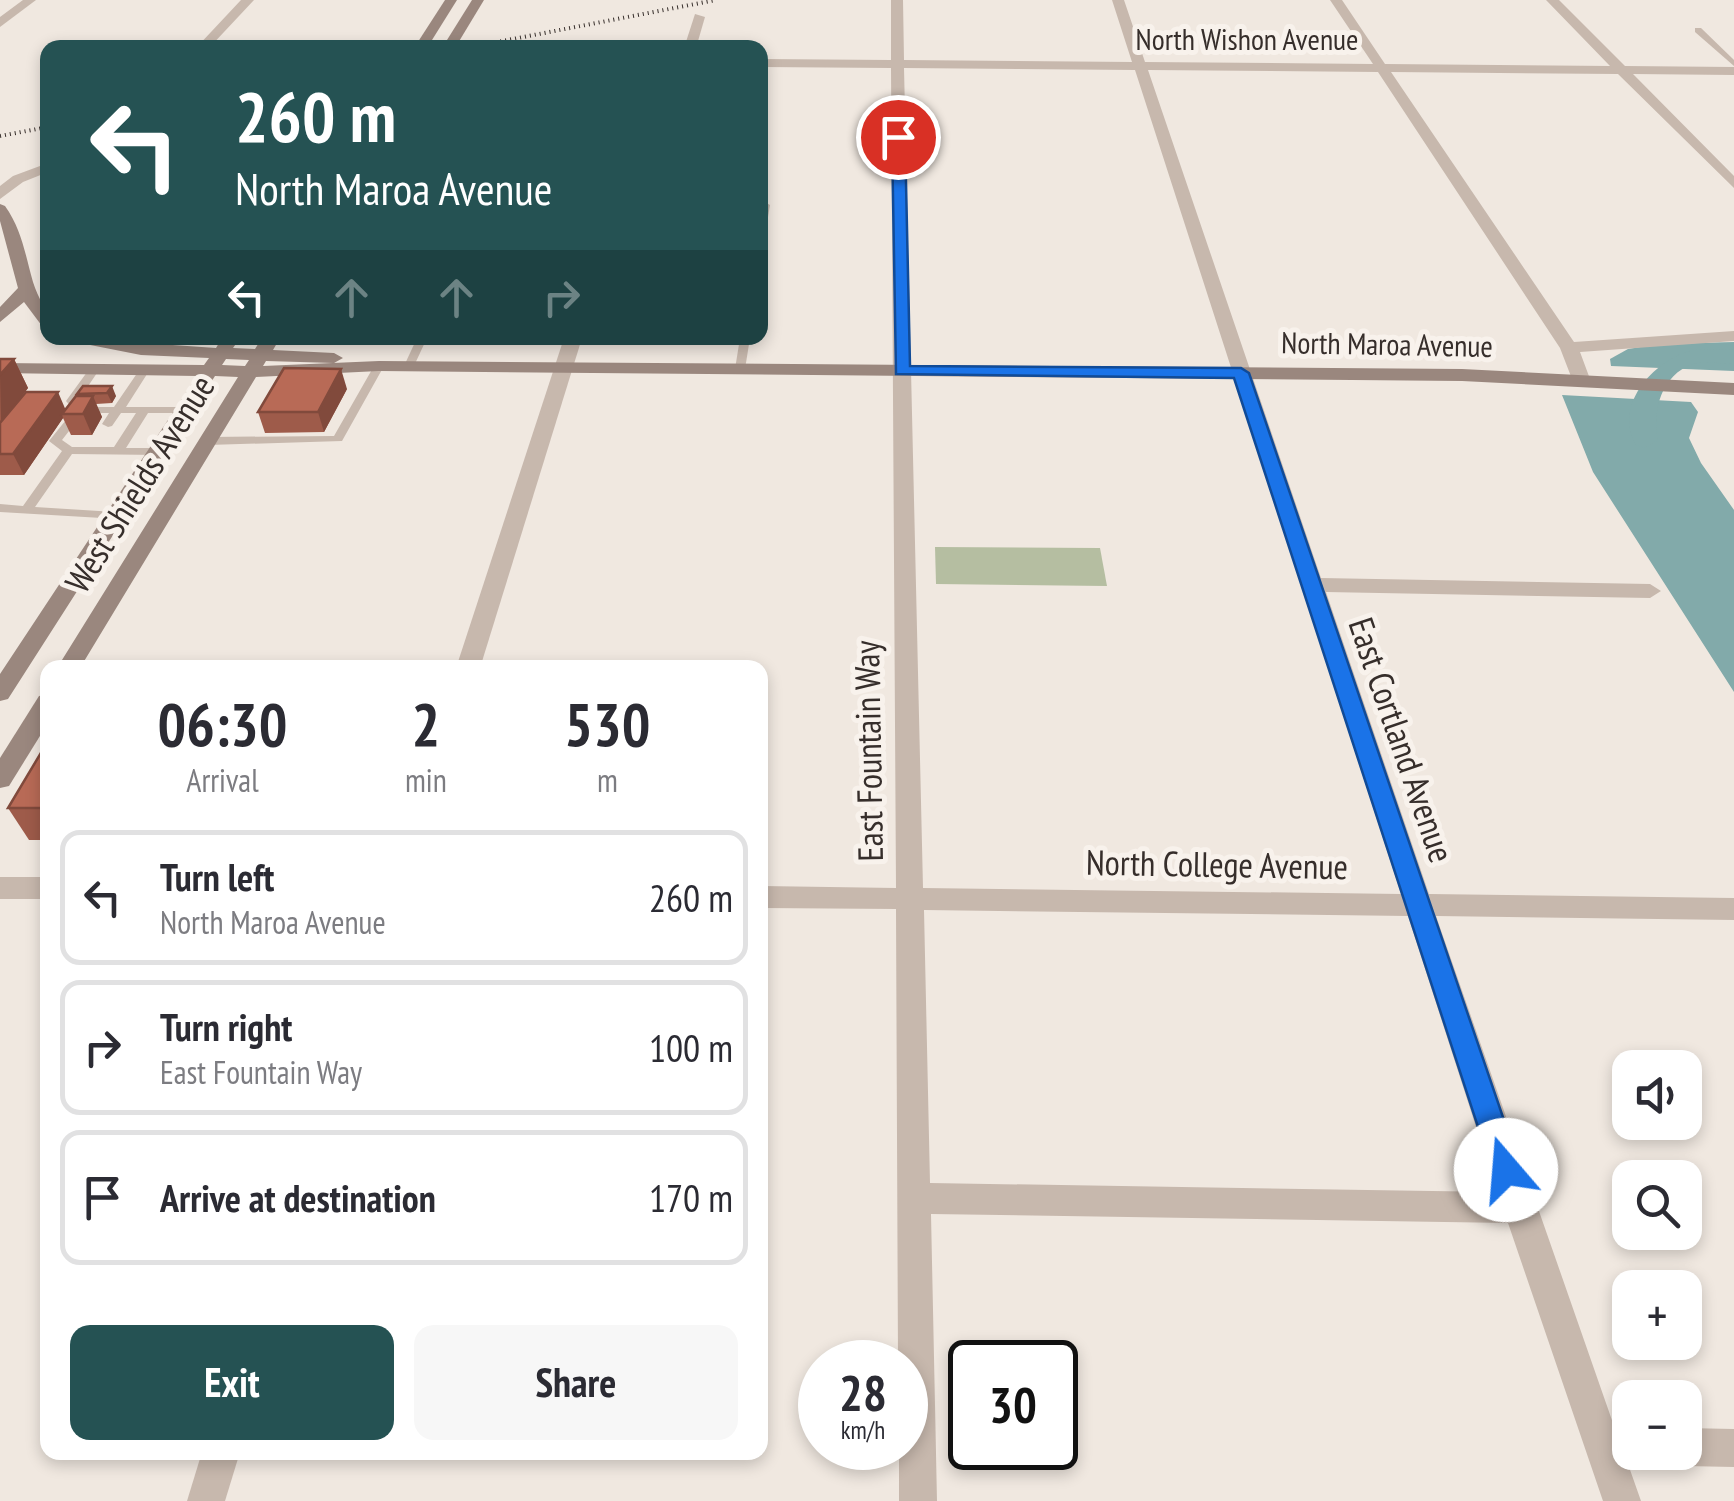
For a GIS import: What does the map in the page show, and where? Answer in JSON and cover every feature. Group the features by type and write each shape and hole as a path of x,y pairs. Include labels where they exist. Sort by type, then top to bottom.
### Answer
{"main road":[{"path":"425,40 451,0"},
{"path":"453,40 478,0"},
{"path":"0,209 10,220 24,291 40,315"},
{"path":"0,317 24,291"},
{"path":"117,345 142,350 226,345"},
{"name":"North Maroa Avenue","path":"226,345 304,372 409,366 1241,373 1580,380 1734,388"},
{"name":"West Shields Avenue","path":"0,693 226,345"},
{"name":"North Maroa Avenue","path":"0,368 96,379 144,370 209,372 261,354"},
{"name":"West Shields Avenue","path":"73,660 261,354"},
{"path":"0,779 40,715"}],"street":[{"path":"0,23 30,0"},
{"path":"210,40 248,0"},
{"name":"East Fountain Way","path":"897,0 918,1501"},
{"name":"East Cortland Avenue","path":"1118,0 1519,1208 1612,1435"},
{"path":"1336,0 1569,348 1580,380"},
{"path":"1552,0 1734,184"},
{"path":"692,40 699,16"},
{"name":"North Wishon Avenue","path":"768,63 1622,70 1734,67"},
{"path":"0,176 40,168"},
{"path":"0,194 18,179 40,169"},
{"path":"1569,348 1734,336"},
{"path":"471,660 571,345"},
{"path":"1312,585 1650,591"},
{"path":"0,888 40,888"},
{"name":"North College Avenue","path":"768,897 1734,909"},
{"path":"912,1198 1519,1208"},
{"path":"1702,1447 1734,1448"},
{"path":"206,1501 219,1460"},
{"name":"East Cortland Avenue","path":"1619,1470 1622,1501"}],"lane":[{"path":"1698,30 1734,67"},
{"path":"409,366 419,345"},
{"path":"740,369 744,345"},
{"path":"208,441 338,439 379,366"},
{"path":"108,424 144,370"},
{"path":"81,389 96,379"},
{"path":"80,410 72,400 96,379"},
{"path":"114,389 132,389"},
{"path":"80,410 184,410"},
{"path":"69,450 56,442 80,410"},
{"path":"118,451 144,410"},
{"path":"28,508 69,450 93,445 118,451 156,452"},
{"path":"0,508 114,516"}],"green space":[{"path":"935,547 1100,548 1107,586 936,584"}],"water":[{"path":"1734,342 1734,371 1611,366 1610,359 1628,349"},
{"path":"1562,395 1691,402 1698,412 1689,438 1701,463 1734,510 1734,692 1593,472"}],"building":[{"path":"0,359 14,359 0,375"},
{"path":"284,368 341,369 318,412 258,412"},
{"path":"83,386 112,386 107,393 77,394"},
{"path":"26,392 58,392 13,454 0,454 0,423"},
{"path":"76,396 93,396 83,414 62,414"},
{"path":"40,754 40,808 8,808"}],"waterway":[{"path":"1645,440 1645,404 1664,372 1691,357 1734,357"}],"railway":[{"path":"508,40 716,0"},
{"path":"0,136 40,128"}],"route":[{"path":"898,137 902,371 1241,373 1506,1170"}]}
